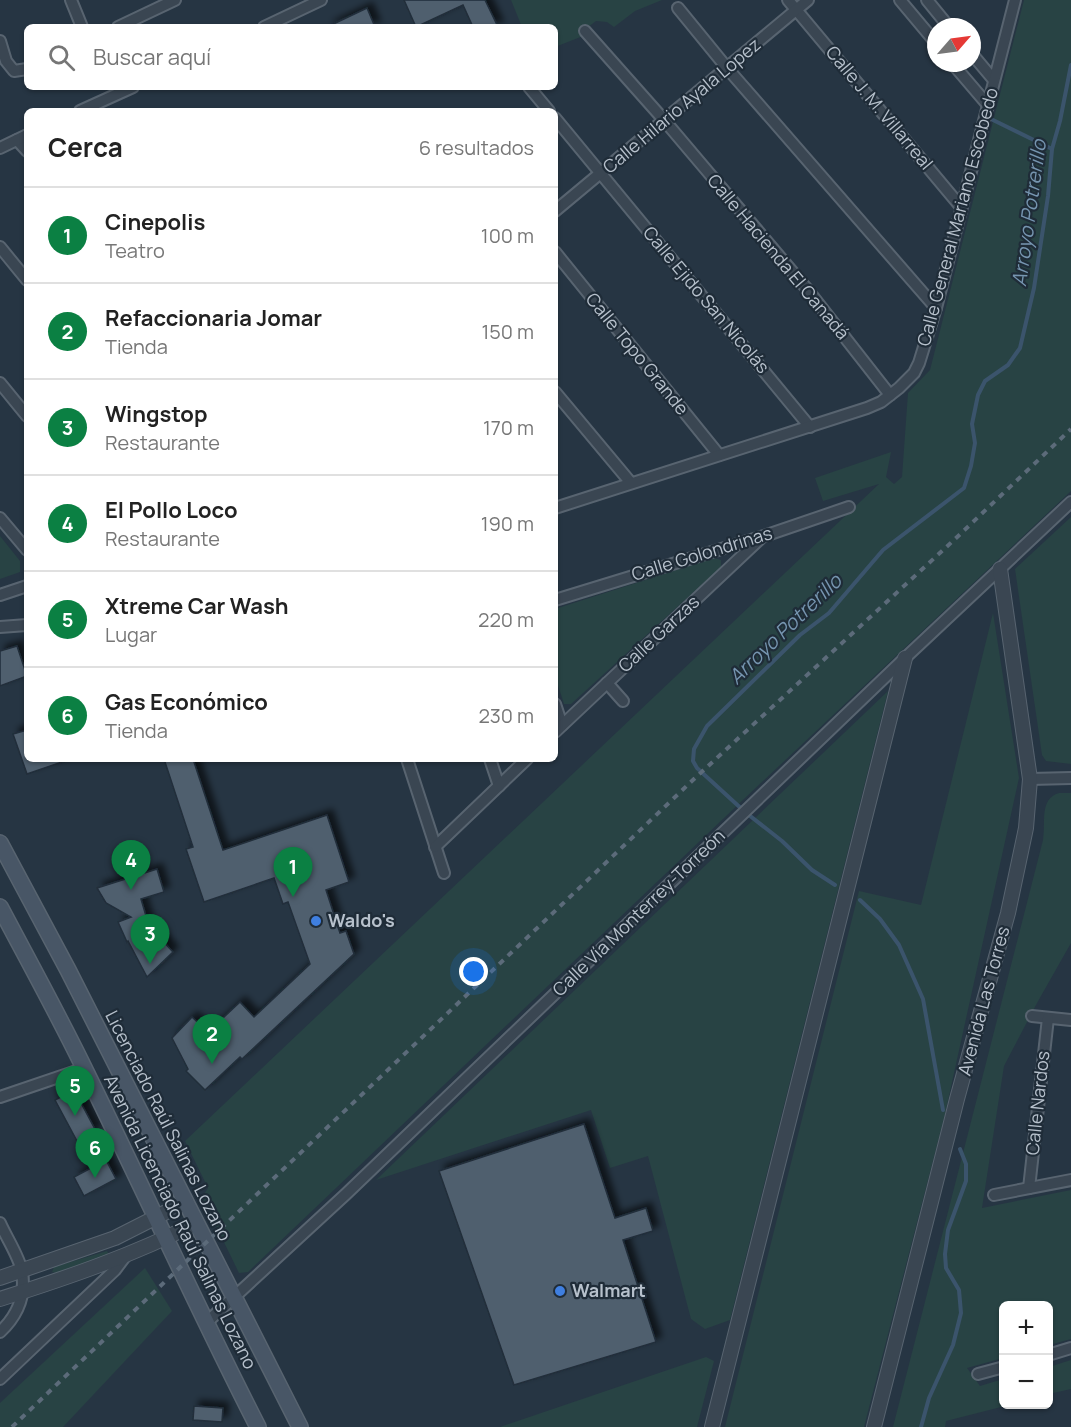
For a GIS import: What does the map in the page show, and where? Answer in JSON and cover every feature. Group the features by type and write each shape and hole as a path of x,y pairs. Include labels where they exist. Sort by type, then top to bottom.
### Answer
{"main road":[{"name":"Licenciado Raúl Salinas Lozano","path":"0,843 68,970 300,1427"},
{"name":"Avenida Licenciado Raúl Salinas Lozano","path":"0,907 85,1068 165,1239 258,1427"}],"street":[{"path":"71,0 81,24"},
{"path":"123,24 157,4 176,0"},
{"path":"270,24 321,0"},
{"name":"Calle J. M. Villarreal","path":"788,0 961,207"},
{"name":"Calle Hilario Ayala Lopez","path":"558,209 808,0"},
{"path":"900,0 927,32"},
{"path":"927,0 942,18"},
{"name":"Calle General Mariano Escobedo","path":"558,507 867,408 890,395 914,373 936,308 1015,0"},
{"path":"678,8 727,68 936,308"},
{"name":"Calle Hacienda El Canadá","path":"585,31 664,120 807,290 890,395"},
{"path":"0,41 6,61 14,71 24,69"},
{"path":"981,65 993,79"},
{"path":"960,72 987,104"},
{"path":"86,108 126,90"},
{"path":"532,90 546,108"},
{"name":"Calle Ejido San Nicolás","path":"558,122 810,427"},
{"path":"0,148 22,137"},
{"path":"0,248 24,276"},
{"name":"Calle Topo Grande","path":"558,256 719,455"},
{"path":"0,383 24,412"},
{"path":"558,396 632,483"},
{"name":"Calle Vía Monterrey-Torreón","path":"206,1323 346,1194 1071,502"},
{"name":"Calle Golondrinas","path":"558,599 764,536 849,507"},
{"path":"0,518 24,546"},
{"name":"Calle Garzas","path":"558,729 764,536"},
{"name":"Avenida Las Torres","path":"874,1427 1008,913 1026,828 1030,779 1000,568"},
{"path":"0,595 24,589"},
{"path":"0,627 24,625"},
{"path":"712,1427 905,658"},
{"path":"607,683 623,701"},
{"path":"408,762 444,873"},
{"path":"491,762 499,786"},
{"path":"435,847 524,762"},
{"path":"1030,779 1071,778"},
{"path":"1032,1016 1071,1020"},
{"name":"Calle Nardos","path":"1029,1188 1048,1018"},
{"path":"0,1097 85,1068"},
{"path":"994,1195 1071,1180"},
{"path":"0,1278 115,1238 186,1202"},
{"path":"0,1299 127,1254 165,1239 196,1223"},
{"path":"0,1224 22,1270 22,1292 17,1311 0,1332"},
{"path":"0,1379 115,1270 127,1254"},
{"path":"1053,1353 1071,1348"},
{"path":"978,1374 999,1368"}],"green space":[{"path":"511,0 662,0 635,11 614,27 607,22 596,21 588,27 583,36 558,46 558,24 521,24"},
{"path":"1024,0 1071,0 1071,491 248,1272 239,1273 202,1197 208,1188 185,1141 879,484 823,501 815,478 891,452 886,477 894,484 902,477 908,393 930,370"},
{"path":"1071,517 1071,764 1046,761 1042,755 1015,569"},
{"path":"0,536 20,561 20,572 0,579"},
{"path":"714,558 721,560 721,567 571,704 564,704 558,685 558,608"},
{"path":"993,613 1019,778 945,1114 864,1427 725,1427 859,891 921,905"},
{"path":"888,691 730,1320 705,1329 691,1319 648,1156 610,1168 591,1110 376,1180"},
{"path":"1059,793 1071,793 1071,943 1004,1066 982,1208 1071,1190 1071,1339 1053,1344 1053,1301 999,1301 999,1359 967,1368 980,1386 999,1380 999,1408 946,1421 945,1427 893,1427 1043,840 1046,806 1048,800"},
{"path":"107,1251 109,1255 56,1273 52,1272 54,1267"},
{"path":"145,1268 172,1311 63,1427 0,1427 0,1403"},
{"path":"706,1357 714,1361 697,1427 500,1427"},
{"path":"1071,1360 1071,1389 1053,1393 1053,1366"}],"building":[{"path":"404,0 485,0 497,24 472,24 463,5 422,24 415,24"},
{"path":"367,8 374,24 333,24"},
{"path":"17,646 24,667 24,677 0,686 0,651"},
{"path":"24,731 24,762 62,762 27,774 13,734"},
{"path":"165,762 194,762 223,850 327,815 349,882 326,890 340,933 346,931 354,954 242,1059 240,1057 205,1090 186,1071 188,1069 172,1038 192,1017 208,1032 240,1002 254,1017 310,964 288,902 283,904 274,878 204,902 186,849 193,847"},
{"path":"157,869 164,892 141,899 149,926 173,952 147,977 118,922 131,917 106,903 97,888"},
{"path":"74,1090 96,1131 77,1141 55,1100"},
{"name":"Walmart","path":"584,1124 615,1218 646,1208 653,1231 623,1240 656,1342 514,1385 439,1171"},
{"path":"106,1160 116,1179 84,1196 74,1177"},
{"path":"194,1406 223,1408 222,1422 193,1420"}],"waterway":[{"name":"Arroyo Potrerillo","path":"835,885 812,870 697,768 693,761 694,749 707,726 800,635 829,613 883,550 964,488 975,443 972,424 978,395 985,381 1008,365 1020,348 1034,288 1048,196 1052,149 1071,65"},
{"path":"993,120 1052,149"},
{"name":"Arroyo Potrerillo","path":"860,900 880,919 899,945 923,999 943,1110"},
{"name":"Arroyo Potrerillo","path":"921,1427 929,1398 953,1345 961,1313 959,1290 946,1268 945,1254 948,1230 966,1181 966,1164 960,1149"}],"railway":[{"path":"12,1427 694,779 1071,429"}],"place":[{"name":"El Pollo Loco","path":"131,890"},
{"name":"Cinepolis","path":"293,897"},
{"name":"Waldo's","path":"316,921"},
{"name":"Wingstop","path":"150,964"},
{"name":"Refaccionaria Jomar","path":"212,1064"},
{"name":"Xtreme Car Wash","path":"75,1116"},
{"name":"Gas Económico","path":"95,1178"},
{"name":"Walmart","path":"560,1291"}]}
